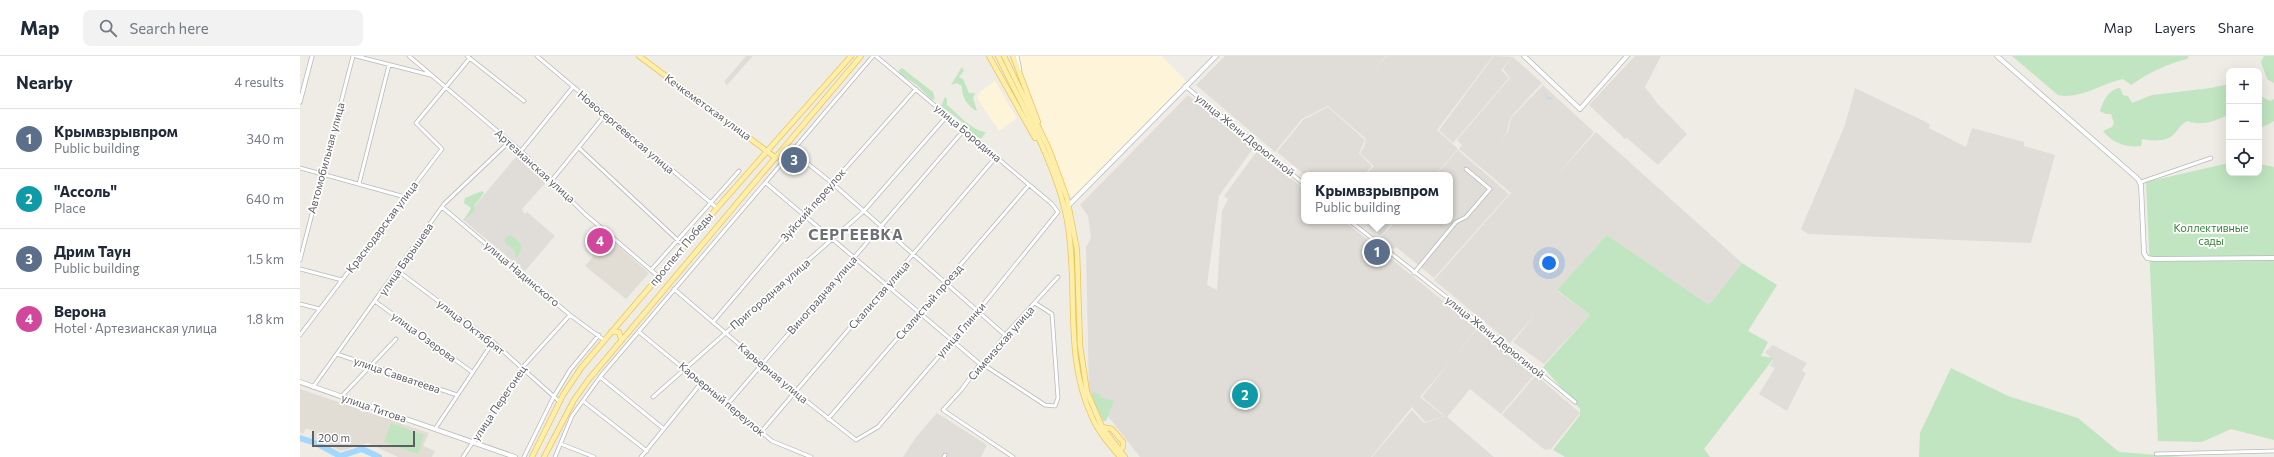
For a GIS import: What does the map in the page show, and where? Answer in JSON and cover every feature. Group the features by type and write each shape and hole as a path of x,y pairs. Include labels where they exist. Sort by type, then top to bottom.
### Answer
{"main road":[{"name":"Кечкеметская улица","path":"639,56 776,158"},
{"name":"проспект Победы","path":"532,457 571,381 716,208 851,56"},
{"name":"проспект Победы","path":"544,457 580,391 621,339 861,56"},
{"path":"989,56 1030,132 1041,146"},
{"path":"998,56 1041,146 1060,194 1067,220 1076,355 1084,397 1092,418 1119,453 1125,457"},
{"path":"1004,56 1049,149 1069,205 1077,250 1083,375 1089,400 1102,427 1119,453"},
{"path":"1013,56 1036,114 1038,126"},
{"path":"1069,205 1216,56"},
{"path":"1524,56 1580,109 1627,56"},
{"path":"1997,56 2141,182 2144,253 2147,258 2154,260 2274,258"},
{"path":"611,332 619,332 621,339"},
{"name":"улица Титова","path":"300,382 515,457"},
{"path":"1102,427 1112,429 1123,442 1124,445 1119,453"}],"street":[{"path":"300,102 312,56"},
{"name":"Автомобильная улица","path":"300,260 353,56"},
{"path":"356,56 431,75"},
{"name":"Артезианская улица","path":"409,56 521,151 585,214 659,277"},
{"name":"Новосергеевская улица","path":"537,56 716,208"},
{"path":"555,457 572,416 600,378 674,288 766,183 873,56"},
{"name":"улица Бородина","path":"876,56 1052,204 1058,212"},
{"path":"1016,56 1023,79"},
{"path":"445,88 468,57 524,100"},
{"path":"359,184 389,65"},
{"name":"улица Жени Дерюгиной","path":"1185,86 1301,182"},
{"path":"521,151 573,87"},
{"name":"Краснодарская улица","path":"300,335 442,149 416,123 445,88"},
{"name":"Зуйский переулок","path":"713,322 804,215 916,89"},
{"path":"819,107 826,112"},
{"path":"552,180 605,115"},
{"name":"Пригородная улица","path":"653,397 863,212 947,116"},
{"name":"Виноградная улица","path":"727,405 964,130"},
{"name":"улица Барышева","path":"313,387 376,302 442,207 509,142"},
{"path":"579,148 684,246"},
{"path":"792,151 832,183 863,212 914,254 1005,335"},
{"name":"Скалистая улица","path":"761,432 996,157"},
{"path":"2141,182 2211,158"},
{"path":"300,168 405,197"},
{"path":"1414,274 1456,222 1466,217 1490,189 1466,169"},
{"path":"651,270 739,172"},
{"path":"766,183 982,365 1045,405 1055,406 1058,398 1052,314 1036,303"},
{"name":"Скалистый проезд","path":"828,419 1029,185"},
{"name":"улица Надинского","path":"442,207 570,314 604,340"},
{"name":"улица Глинки","path":"856,440 878,426 978,311 1058,212"},
{"name":"улица Жени Дерюгиной","path":"1354,224 1414,274 1473,318 1575,402"},
{"path":"300,269 342,280"},
{"name":"улица Октябрят","path":"398,271 493,342 553,398 560,402"},
{"name":"Симеизская улица","path":"1012,457 943,410 982,365 1005,335 1036,303 1058,277"},
{"name":"Карьерная улица","path":"674,288 795,392 856,440"},
{"name":"улица Озерова","path":"376,302 472,372"},
{"path":"300,304 320,309"},
{"name":"улица Перегонец","path":"463,457 521,368 570,314"},
{"name":"Карьерный переулок","path":"639,332 686,368 727,405 772,442 810,457"},
{"path":"524,457 553,398 570,370 599,335"},
{"path":"341,397 396,339"},
{"path":"435,429 493,342"},
{"name":"улица Савватеева","path":"337,354 457,396"},
{"path":"600,378 664,429"},
{"path":"641,457 647,452 702,382"},
{"path":"583,401 647,452"},
{"path":"560,444 594,457"},
{"path":"2156,454 2274,451"}],"shaded area":[{"path":"746,56 753,56 727,85 724,82"},
{"path":"1015,56 1162,56 1187,82 1075,196 1071,197 1068,195"},
{"path":"1225,56 1386,56 1374,70 1387,56 1493,56 1437,130 1458,149 1438,172 1369,172 1374,166 1360,153 1364,147 1366,139 1328,106 1302,119 1275,152 1196,85"},
{"path":"1494,56 1513,57 1501,70 1509,78 1453,143 1439,130"},
{"path":"1635,56 1661,56 1645,87 1657,103 1687,134 1658,165 1627,138 1625,139 1589,105"},
{"path":"1513,57 1542,83 1510,118 1507,132 1502,138 1508,132 1511,118 1543,85 1594,132 1556,176 1596,132 1742,263 1709,305 1607,235 1557,291 1590,315 1544,364 1513,342 1535,315 1510,343 1434,280 1511,193 1459,149 1462,145 1457,140 1510,78 1503,69"},
{"path":"995,81 1017,118 999,131 977,98 980,92"},
{"path":"1855,88 1930,124 1929,128 1966,147 1972,128 2024,142 2024,146 2055,155 2031,243 1808,234 1801,229 1845,125"},
{"path":"1188,95 1254,147 1219,196 1207,285 1217,290 1222,211 1228,199 1224,196 1257,151 1301,187 1301,224 1348,224 1477,328 1455,356 1477,329 1534,375 1501,414 1470,389 1447,417 1494,457 1372,457 1412,410 1424,423 1445,416 1422,397 1450,362 1420,397 1444,416 1425,422 1412,407 1371,457 1140,457 1089,392 1086,247 1091,238 1088,216 1080,205"},
{"path":"1328,107 1365,140 1359,153 1372,166 1367,172 1301,172 1277,152 1303,120"},
{"path":"1458,150 1509,194 1434,278 1396,247 1392,249 1380,238 1393,224 1453,224 1453,172 1439,172"},
{"path":"519,153 548,180 522,209 523,212 525,214 527,212 555,236 525,271 463,220"},
{"path":"1367,224 1391,224 1381,236"},
{"path":"609,238 649,273 626,299 585,266"},
{"path":"1773,345 1807,363 1802,371 1806,373 1787,411 1759,394 1775,368 1770,366 1773,360 1765,352"},
{"path":"1536,375 1580,413 1551,449 1545,450 1502,415"},
{"path":"300,389 429,433 423,446 435,451 432,457 398,457 368,443 341,451 311,437 313,431 306,428 303,434 300,432"},
{"path":"937,413 987,445 981,457 903,457 916,437"}],"green space":[{"path":"2012,56 2189,56 2187,59 2172,63 2151,73 2131,85 2123,79 2083,93 2066,96 2058,95"},
{"path":"2264,56 2274,56 2274,83 2267,79 2261,62"},
{"path":"962,67 964,71 959,77 963,79 969,93 975,93 973,98 977,111 966,101 962,86 957,83 951,85"},
{"path":"902,68 933,92 935,99 932,100 917,85 900,74 899,70"},
{"path":"2226,85 2226,116 2207,123 2187,121 2171,137 2163,140 2142,139 2141,146 2120,144 2111,139 2103,131 2112,127 2114,123 2111,114 2106,114 2100,111 2107,96 2116,89 2120,88 2123,95 2128,96 2132,103 2152,95 2211,88"},
{"path":"945,97 947,99 947,105 965,122 976,129 986,132 981,139 967,130 965,124 941,106"},
{"path":"2262,97 2270,101 2274,99 2274,121 2262,127"},
{"name":"Коллективные сады","path":"2226,164 2226,176 2262,176 2262,165 2274,167 2274,440 2231,429 2202,442 2158,441 2146,182"},
{"path":"482,191 484,193 474,206 475,211 464,220 471,208 464,203 465,198"},
{"path":"509,235 514,237 522,246 518,257 515,256 515,251 505,243 505,239"},
{"path":"1607,235 1709,305 1742,263 1777,285 1748,331 1768,342 1761,356 1774,358 1704,449 1710,457 1565,457 1553,450 1580,415 1580,409 1543,367 1590,315 1557,290"},
{"path":"1951,368 2008,396 2078,418 2119,452 2183,457 1919,457 1920,433"},
{"path":"1094,392 1101,395 1100,397 1114,401 1106,421 1103,421 1091,396"},
{"path":"391,423 424,435 418,454 384,442"}],"waterway":[{"path":"1547,97 1548,99 1552,98"},
{"path":"300,438 316,443 340,456 362,449 379,457"}],"place":[{"name":"Дрим Таун","path":"794,160"},
{"name":"Верона","path":"600,241"},
{"name":"Крымвзрывпром","path":"1377,252"},
{"name":"\"Ассоль\"","path":"1245,395"}],"district":[{"name":"СЕРГЕЕВКА","path":"856,235"}]}
